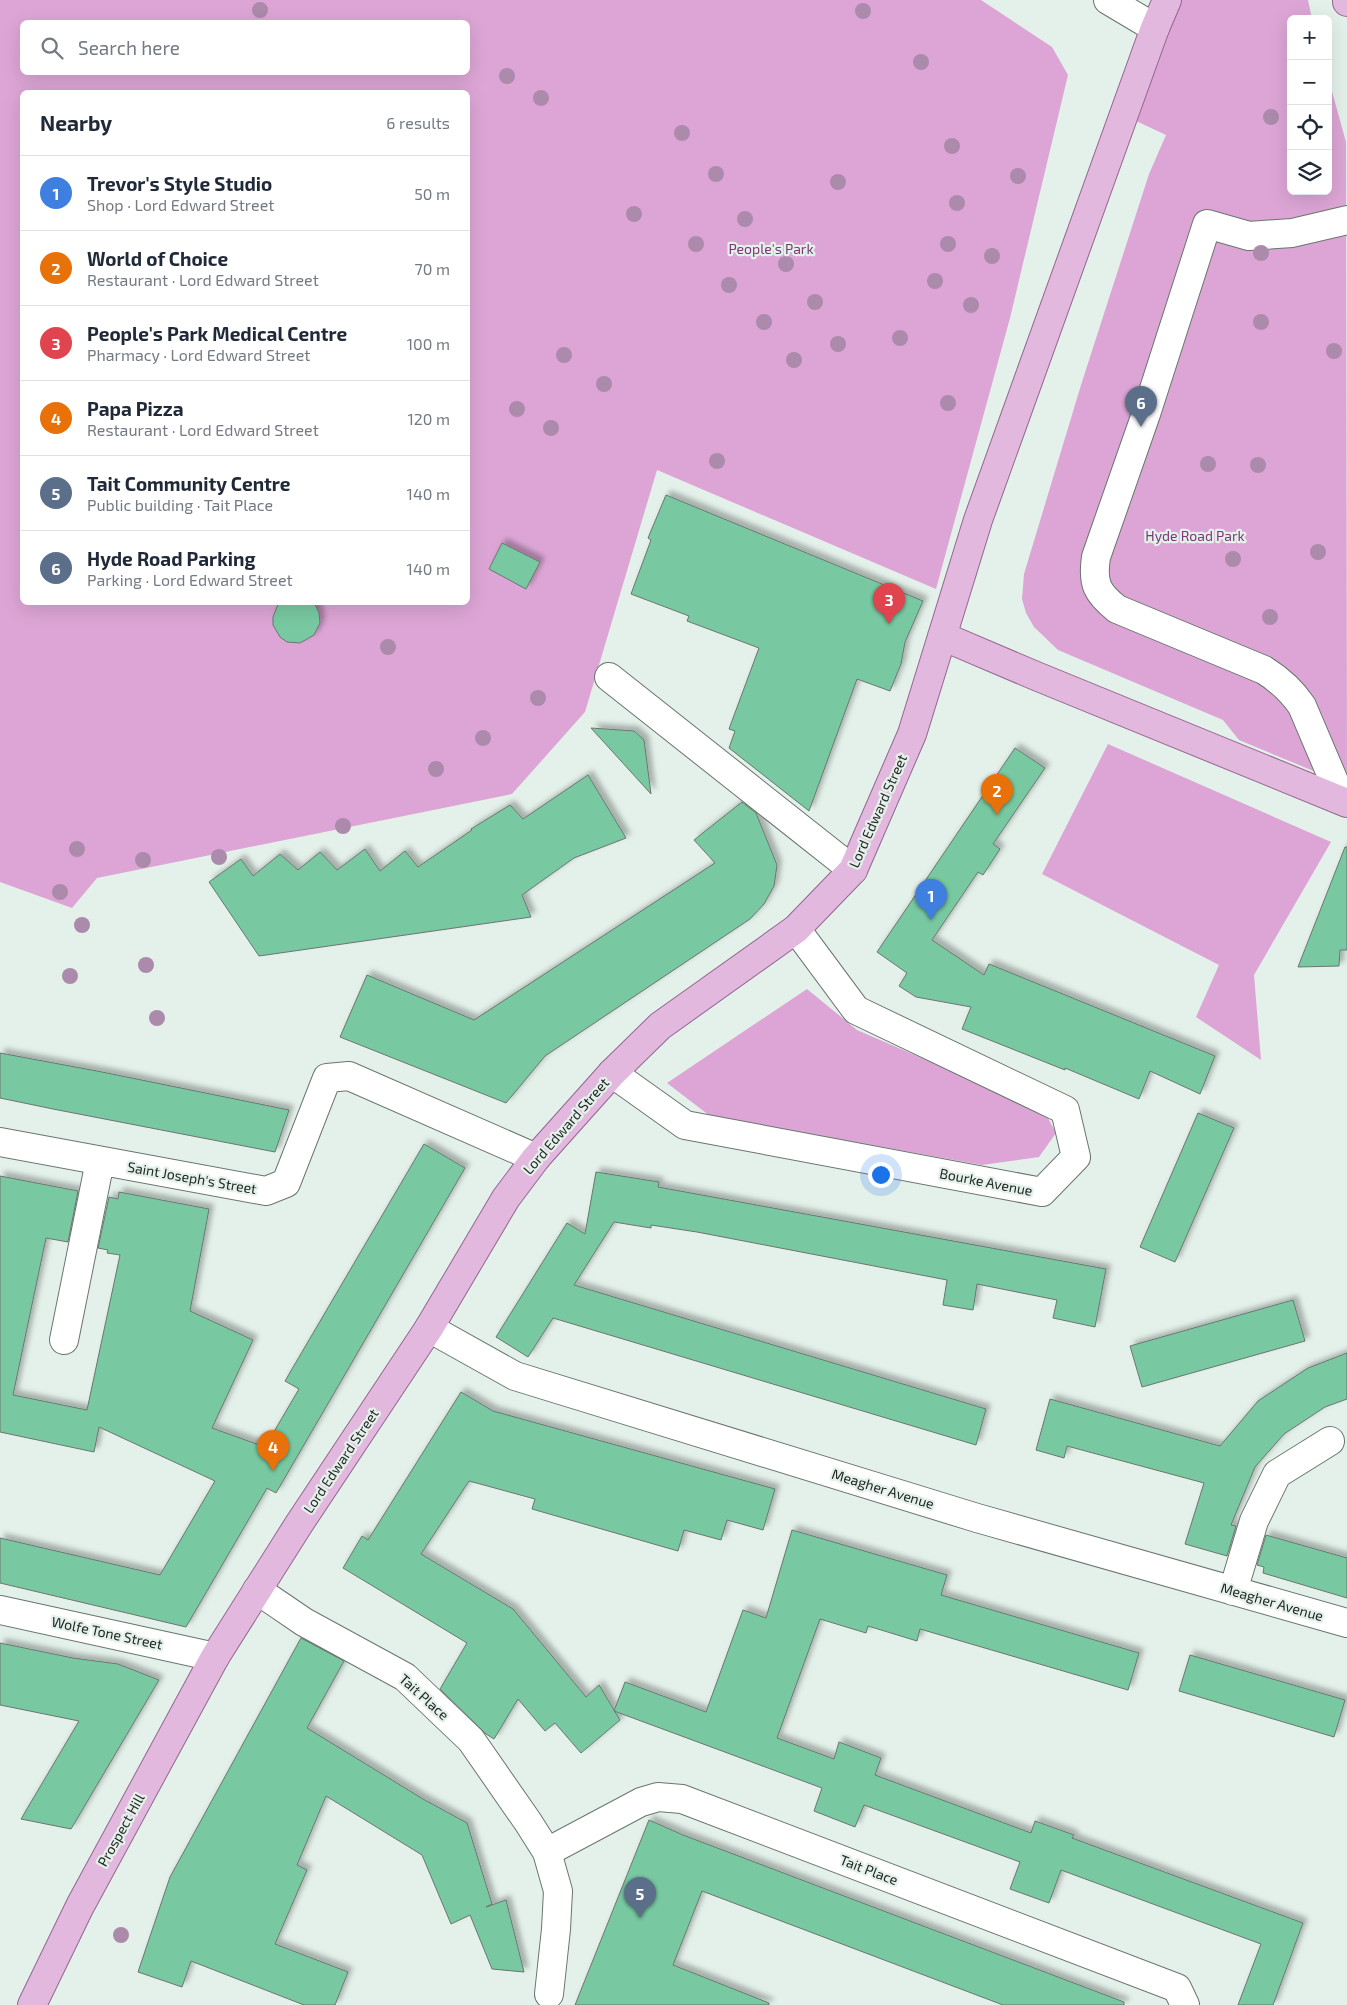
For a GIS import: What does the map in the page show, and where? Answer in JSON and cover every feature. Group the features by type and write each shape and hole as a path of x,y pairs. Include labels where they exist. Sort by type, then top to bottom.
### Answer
{"main road":[{"name":"Lord Edward Street","path":"215,1657 429,1328 506,1198 536,1158 612,1073 660,1026 796,929 853,870 912,734 978,520 1155,28 1167,0"},
{"path":"942,636 1345,802"},
{"name":"Prospect Hill","path":"32,2005 80,1906 215,1657"}],"street":[{"path":"1108,0 1155,28"},
{"path":"1345,802 1302,706 1294,694 1279,679 1264,670 1118,609 1104,598 1096,586 1094,572 1096,558 1146,414 1207,224 1249,236 1292,233 1347,220"},
{"path":"610,677 853,870"},
{"name":"Bourke Avenue","path":"612,1073 685,1125 1042,1192 1076,1157 1065,1110 856,1010 796,929"},
{"name":"Saint Joseph's Street","path":"0,1142 266,1192 286,1183 327,1078 349,1076 536,1158"},
{"path":"64,1340 100,1161"},
{"name":"Meagher Avenue","path":"429,1328 515,1376 977,1518 1347,1623"},
{"path":"1233,1591 1254,1521 1277,1474 1330,1440"},
{"name":"Tait Place","path":"257,1590 304,1622 405,1677 471,1740 547,1852 558,1891 549,1994"},
{"name":"Wolfe Tone Street","path":"0,1610 215,1657"},
{"name":"Tait Place","path":"547,1852 641,1802 658,1797 682,1799 1177,1988 1185,2005"}],"green space":[{"name":"People's Park","path":"0,0 981,0 1052,47 1068,75 1010,318 936,589 657,470 585,712 512,794 97,878 72,908 0,882"},
{"name":"Hyde Road Park","path":"1178,0 1308,0 1311,15 1287,15 1287,195 1332,195 1332,91 1346,142 1347,785 1239,740 1223,720 1058,650 1034,627 1026,613 1022,599 1024,574 1081,385 1149,174 1166,135 1134,120"},
{"path":"1108,744 1331,842 1254,975 1261,1060 1196,1017 1219,965 1042,874"},
{"path":"807,989 857,1030 1044,1111 1056,1133 1039,1157 982,1165 710,1116 667,1083"}],"building":[{"path":"666,495 923,601 905,642 901,664 890,691 857,679 809,811 729,748 735,731 729,729 759,648 687,621 689,616 631,594 651,540 648,538"},
{"path":"502,543 540,562 526,589 489,569"},
{"path":"278,605 315,605 319,613 320,623 314,635 300,643 287,642 280,637 273,625 273,617"},
{"path":"591,728 634,731 644,740 651,794"},
{"path":"1015,748 1045,768 993,844 1000,849 983,875 978,872 932,940 984,975 989,964 1215,1056 1200,1094 1150,1071 1139,1099 1065,1068 1065,1070 962,1029 971,1007 916,997 899,986 907,973 877,952"},
{"path":"588,775 626,838 574,858 522,895 531,917 259,956 209,882 241,859 253,876 280,854 298,870 320,852 337,870 365,849 380,871 405,851 418,867 471,829 510,805 523,819"},
{"path":"742,802 756,813 777,865 774,886 764,904 750,919 545,1056 506,1103 340,1037 367,975 474,1020 715,863 694,840"},
{"path":"1345,847 1347,847 1347,950 1340,950 1339,966 1298,967"},
{"path":"0,1053 289,1110 275,1152 53,1109 0,1098"},
{"path":"1198,1113 1234,1128 1175,1262 1140,1247"},
{"path":"424,1144 465,1168 276,1493 267,1488 186,1627 0,1583 0,1538 160,1575 215,1481 99,1427 94,1452 0,1432 0,1176 78,1191 68,1242 46,1238 13,1395 87,1410 120,1255 107,1253 108,1250 98,1248 109,1197 118,1199 119,1192 209,1209 190,1311 253,1340 212,1428 265,1447 299,1389 285,1381"},
{"path":"596,1172 659,1182 658,1187 1106,1269 1095,1327 1053,1318 1057,1300 977,1284 973,1310 943,1305 947,1280 697,1232 651,1225 651,1228 614,1222 574,1285 986,1409 976,1445 553,1318 528,1357 496,1337 567,1223 585,1234"},
{"path":"1293,1300 1305,1341 1142,1387 1130,1346"},
{"path":"1347,1353 1347,1399 1325,1407 1284,1434 1255,1467 1231,1525 1236,1526 1227,1556 1185,1544 1204,1483 1067,1446 1064,1458 1036,1450 1050,1399 1220,1446 1258,1401 1308,1368"},
{"path":"461,1392 493,1411 775,1489 763,1530 727,1520 721,1540 684,1530 678,1551 532,1509 535,1499 469,1481 421,1554 513,1609 586,1697 599,1685 620,1720 581,1753 555,1723 545,1731 518,1699 494,1739 486,1734 440,1689 467,1643 343,1568 362,1536 368,1540"},
{"path":"792,1530 947,1575 941,1595 1139,1653 1128,1690 920,1629 917,1641 868,1626 866,1633 820,1619 777,1738 834,1759 839,1742 881,1758 875,1775 1031,1833 1035,1821 1074,1835 1072,1838 1303,1923 1273,2005 1238,2005 1261,1944 1061,1870 1049,1903 1010,1889 1020,1862 864,1805 855,1827 814,1811 822,1788 614,1711 625,1682 706,1712 743,1610 766,1618"},
{"path":"1266,1535 1347,1558 1347,1598 1263,1573 1264,1567 1257,1565"},
{"path":"301,1638 344,1661 307,1728 423,1799 467,1823 492,1904 486,1907 506,1900 524,1972 492,1969 470,1915 451,1924 422,1855 326,1796 297,1865 307,1870 275,1944 348,1972 335,2005 304,2005 191,1961 182,1987 138,1972 170,1877"},
{"path":"0,1643 73,1658 118,1664 159,1680 71,1829 21,1819 79,1721 0,1705"},
{"path":"1190,1655 1345,1700 1334,1737 1179,1691"},
{"path":"649,1820 683,1835 1124,2002 1124,2005 1003,2005 702,1891 673,1965 769,2003 769,2005 575,2005"}],"place":[{"name":"Hyde Road Parking","path":"1141,427"},
{"name":"People's Park Medical Centre","path":"889,624"},
{"name":"World of Choice","path":"997,815"},
{"name":"Trevor's Style Studio","path":"931,920"},
{"name":"Papa Pizza","path":"273,1471"},
{"name":"Tait Community Centre","path":"640,1918"}]}
